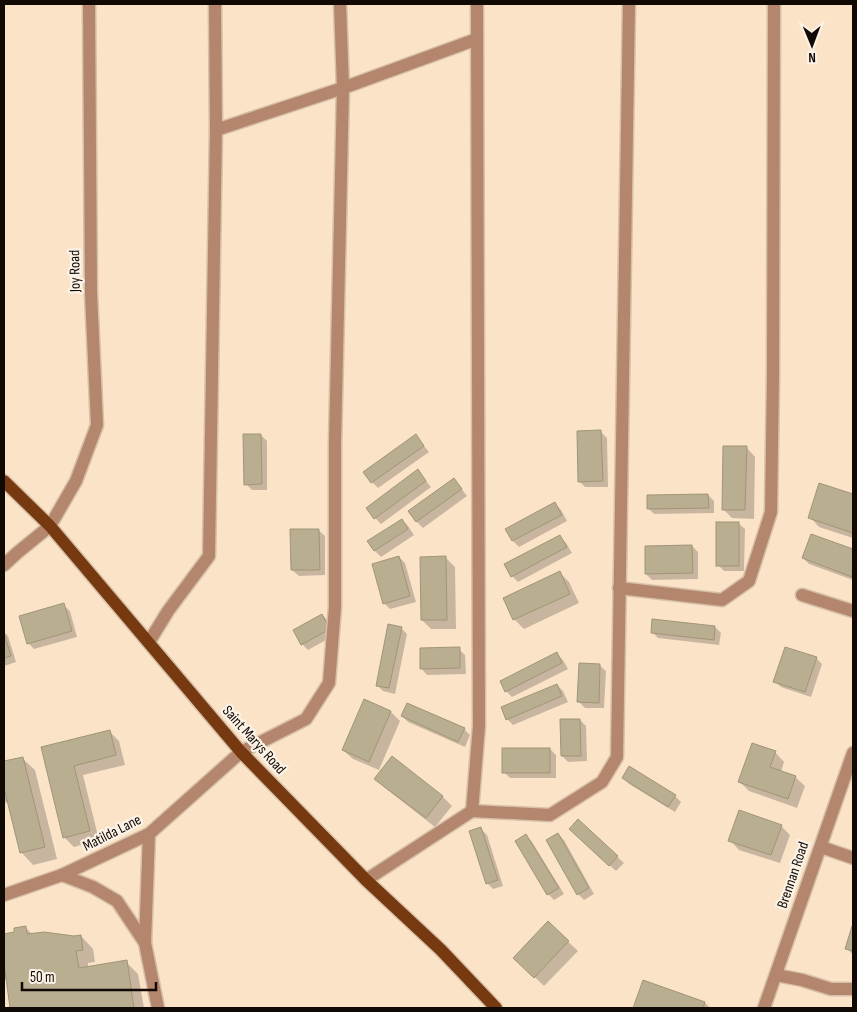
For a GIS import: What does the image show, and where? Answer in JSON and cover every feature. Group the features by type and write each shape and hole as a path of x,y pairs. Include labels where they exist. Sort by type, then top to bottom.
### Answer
{"main road":[{"name":"Saint Marys Road","path":"4,481 50,526 241,752 366,880 441,950 496,1008"}],"street":[{"name":"Joy Road","path":"50,526 76,481 97,425 91,293 89,4"},
{"path":"149,642 168,611 209,556 216,130 215,4"},
{"name":"Matilda Lane","path":"4,895 62,875 148,834 241,752 306,718 329,683 335,607 335,443 342,88 340,4"},
{"path":"472,811 479,726 477,4"},
{"path":"366,880 472,811 550,815 602,782 617,756 629,4"},
{"path":"619,588 722,600 749,582 771,512 774,4"},
{"path":"216,130 342,88 477,39"},
{"path":"4,565 50,526"},
{"path":"802,595 853,611"},
{"name":"Brennan Road","path":"764,1008 853,753"},
{"path":"148,834 145,943 158,1008"},
{"path":"820,847 853,858"},
{"path":"62,875 93,887 117,901 145,943"},
{"path":"776,975 802,980 831,989 853,989"}],"building":[{"path":"601,430 603,481 578,482 577,431"},
{"path":"243,434 261,434 262,484 244,485"},
{"path":"416,434 424,446 371,483 363,472"},
{"path":"723,446 747,446 745,510 722,510"},
{"path":"418,469 426,481 374,519 366,508"},
{"path":"454,478 462,489 416,522 408,511"},
{"path":"819,483 853,494 853,533 808,518"},
{"path":"708,494 709,508 647,509 647,495"},
{"path":"555,502 562,515 512,541 505,529"},
{"path":"402,519 408,529 374,551 367,541"},
{"path":"716,522 739,522 739,566 716,566"},
{"path":"290,529 319,529 320,570 291,570"},
{"path":"811,534 853,549 852,577 802,558"},
{"path":"560,535 567,547 511,577 504,564"},
{"path":"692,545 693,573 645,574 645,546"},
{"path":"399,556 410,596 383,604 372,564"},
{"path":"446,556 447,620 421,620 420,557"},
{"path":"560,571 570,594 513,620 503,598"},
{"path":"64,603 72,631 27,644 19,616"},
{"path":"322,614 330,629 301,645 293,630"},
{"path":"652,619 715,626 714,640 651,633"},
{"path":"388,624 402,627 389,688 376,686"},
{"path":"4,633 11,656 4,658"},
{"path":"460,647 460,668 420,669 420,648"},
{"path":"785,647 817,657 805,692 773,682"},
{"path":"557,652 562,663 505,692 500,681"},
{"path":"579,663 600,664 599,703 577,702"},
{"path":"557,684 562,696 506,720 501,707"},
{"path":"364,699 391,711 369,762 342,750"},
{"path":"407,703 465,728 458,742 401,716"},
{"path":"560,719 580,719 581,756 561,756"},
{"path":"110,730 116,755 74,766 90,831 63,838 41,747"},
{"path":"752,743 776,751 770,767 796,776 788,799 738,782"},
{"path":"502,748 550,748 550,773 502,773"},
{"path":"392,756 443,796 426,818 374,779"},
{"path":"23,757 45,847 20,853 4,788 4,761"},
{"path":"629,766 676,795 668,807 622,778"},
{"path":"739,810 782,825 771,855 728,841"},
{"path":"578,819 618,856 609,866 569,829"},
{"path":"481,827 498,880 486,884 469,831"},
{"path":"558,833 589,888 577,895 546,840"},
{"path":"526,834 559,888 547,895 515,841"},
{"path":"548,921 569,941 534,978 513,958"},
{"path":"853,923 853,951 845,949"},
{"path":"26,926 27,934 44,932 74,936 81,935 83,950 76,951 79,968 127,960 134,1008 10,1008 4,970 4,934 14,932 14,928"},
{"path":"643,980 705,1002 703,1008 633,1008"}]}
